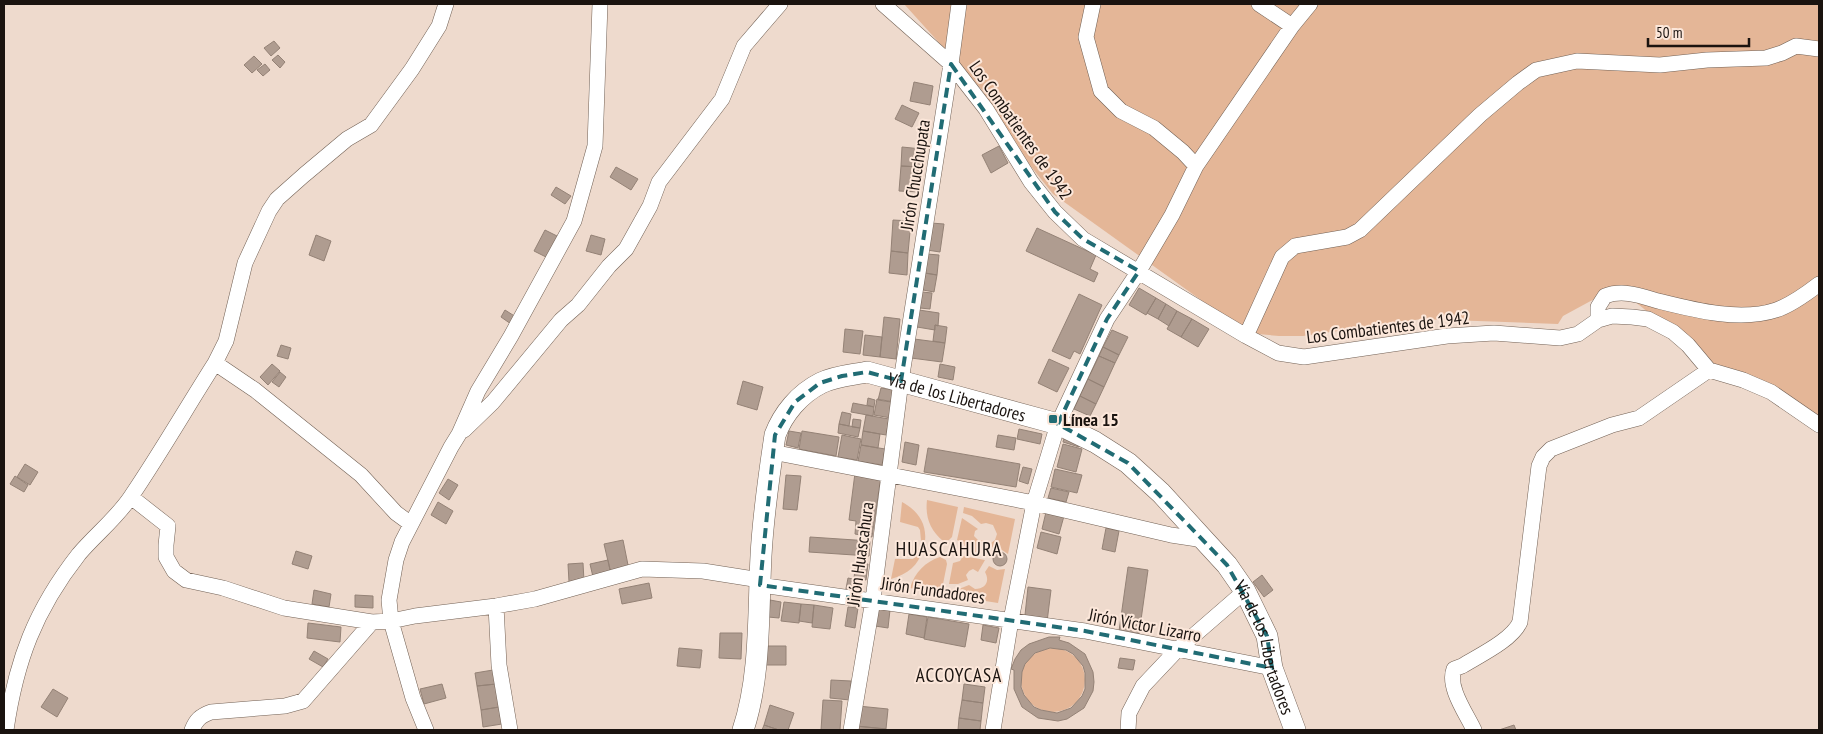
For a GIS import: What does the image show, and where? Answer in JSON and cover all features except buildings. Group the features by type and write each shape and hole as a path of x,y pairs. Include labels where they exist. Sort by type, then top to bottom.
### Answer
{"highway":[{"name":"Vía de los Libertadores","path":"743,730 750,708 758,630 761,555 775,435 781,420 795,402 820,383 842,376 867,372 1058,424 1095,442 1128,463 1161,494 1227,565 1245,591 1268,636 1272,668 1295,730"}],"street":[{"path":"6,730 11,696 17,673 40,612 81,553 131,497 215,363 226,341 245,263 269,211 277,199 304,175 347,139 371,125 412,69 439,26 446,4"},
{"path":"426,730 414,698 391,621 389,600 396,560 402,542 459,434 478,391 516,328 574,221 595,146 600,4"},
{"path":"459,434 493,402 561,320 578,305 609,266 626,250 650,206 658,182 722,99 744,46 780,4"},
{"path":"883,4 951,64"},
{"name":"Jirón Chucchupata","path":"901,381 959,4"},
{"path":"1093,4 1086,38 1101,90 1121,111 1154,128 1183,152 1196,166"},
{"path":"1259,4 1292,26"},
{"path":"993,730 1011,620 1034,503 1058,424 1107,319 1172,215 1196,166 1292,26 1310,4"},
{"path":"1246,336 1282,257 1288,250 1295,246 1347,237 1360,230 1480,115 1536,70 1577,61 1660,65 1707,60 1766,58 1796,46 1819,49"},
{"name":"Los Combatientes de 1942","path":"951,64 986,109 1030,182 1055,212 1083,239 1278,353 1304,357 1447,336 1494,333 1560,338 1578,334 1598,320 1612,316 1648,319 1673,332 1688,344 1710,370"},
{"path":"1598,320 1598,307 1605,296 1619,293 1635,294 1703,312 1758,315 1778,310 1805,295 1819,284"},
{"path":"215,363 255,390 361,476 396,513 411,524"},
{"path":"1474,730 1452,685 1452,675 1454,669 1462,666 1509,636 1520,622 1539,466 1542,456 1551,449 1612,425 1639,418 1710,370 1743,380 1771,392 1819,424"},
{"name":"Jirón Huascahura","path":"851,730 873,600 901,381"},
{"path":"772,452 1034,503 1171,535 1204,540"},
{"name":"Jirón Fundadores","path":"131,497 168,526 166,557 174,571 186,580 223,588 284,608 372,622 391,621 535,599 642,568 703,571 760,583 1011,620"},
{"path":"1128,730 1129,713 1143,686 1178,650 1245,591"},
{"path":"496,606 500,665 510,730"},
{"name":"Jirón Víctor Lizarro","path":"1011,620 1085,631 1272,668"},
{"path":"192,730 194,722 200,716 211,712 285,706 303,701 372,622"}],"highlighted area":[{"path":"951,64 1055,212 1083,239 1139,271 1107,319 1058,424 1128,463 1227,565 1267,636 1272,668 1085,631 760,585 775,435 795,402 820,383 842,376 867,372 901,381"}],"shaded area":[{"path":"904,4 1819,4 1819,422 1702,362 1665,326 1633,300 1598,297 1563,316 1558,324 1422,319 1303,336 1247,333 1053,194 1029,164 982,90"},
{"path":"927,500 958,507 952,537 949,540 943,541 929,523"},
{"path":"902,502 916,513 923,523 925,541 921,541 918,527 900,522"},
{"path":"964,507 1015,519 1008,554 1002,550 993,550 991,543 995,540 997,534 993,525 981,524 972,516 963,513"},
{"path":"962,518 978,529 975,531 974,536 979,541 984,540 986,554 965,550 964,544 957,540"},
{"path":"919,548 923,549 915,565 902,575 891,579 895,559 913,559"},
{"path":"963,556 985,560 978,572 973,569 969,571 966,575 968,580 958,584 949,584 953,563 960,561"},
{"path":"940,557 946,560 947,564 941,594 910,588 921,568"},
{"path":"989,566 997,570 1005,569 998,603 947,595 949,589 959,589 969,585 975,589 982,588 987,581 985,572"},
{"path":"1047,648 1059,648 1076,657 1083,668 1085,680 1083,692 1076,703 1059,712 1047,712 1035,707 1026,698 1021,686 1021,674 1026,662 1035,653"}],"place":[{"name":"Línea 15","path":"1053,419"}],"district":[{"name":"HUASCAHURA","path":"949,549"},
{"name":"ACCOYCASA","path":"959,675"}]}
